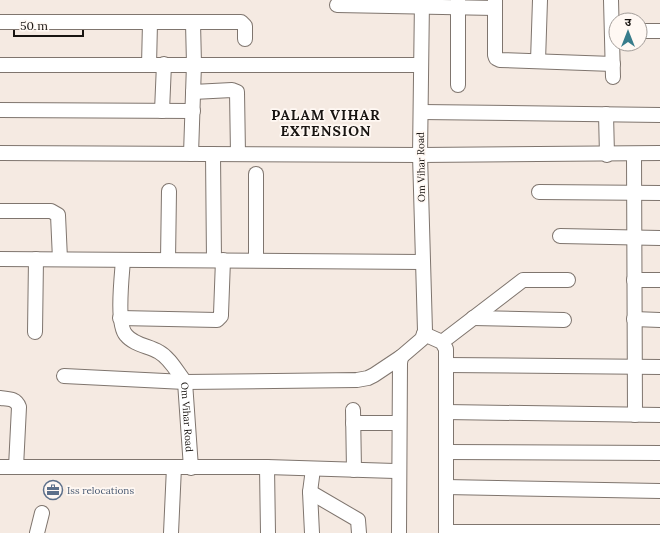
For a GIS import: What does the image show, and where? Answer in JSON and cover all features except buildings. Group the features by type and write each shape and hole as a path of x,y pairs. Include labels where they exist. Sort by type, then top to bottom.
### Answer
{"street":[{"path":"538,61 540,0"},
{"path":"610,0 612,12"},
{"path":"337,5 422,3 495,4 494,55 500,60 538,61 613,70 613,52"},
{"name":"Om Vihar Road","path":"0,467 191,468 185,382 357,380 368,378 401,357 422,339 424,334 420,155 422,3"},
{"path":"458,4 458,85"},
{"path":"0,22 243,23 245,26 245,39"},
{"path":"149,64 150,23"},
{"path":"191,154 194,64 193,23"},
{"path":"648,31 660,31"},
{"path":"162,111 164,64"},
{"path":"0,65 421,64"},
{"path":"193,92 232,90 237,92 238,154"},
{"path":"0,110 193,111"},
{"path":"421,112 660,115"},
{"path":"606,114 607,155"},
{"path":"0,153 420,155 607,155 660,153"},
{"path":"120,318 217,320 221,316 214,154"},
{"path":"634,154 635,415"},
{"path":"256,174 256,260"},
{"path":"168,260 169,191"},
{"path":"539,192 660,193"},
{"path":"0,211 51,211 58,214 60,259"},
{"path":"560,236 660,238"},
{"path":"0,259 422,262"},
{"path":"35,332 36,259"},
{"path":"123,260 120,318 126,335 136,342 164,356 185,382"},
{"path":"442,342 524,280 568,280"},
{"path":"634,280 660,280"},
{"path":"473,318 564,320"},
{"path":"634,319 660,320"},
{"path":"424,334 442,342 446,349 446,532 652,532"},
{"path":"399,533 399,423 401,357"},
{"path":"447,365 660,367"},
{"path":"64,376 185,382"},
{"path":"0,398 15,400 19,407 16,467"},
{"path":"446,412 660,415"},
{"path":"354,470 353,417 399,423"},
{"path":"446,452 660,453"},
{"path":"172,533 174,467"},
{"path":"191,468 267,467 399,470"},
{"path":"267,467 268,533"},
{"path":"312,533 310,492 313,469"},
{"path":"446,487 660,491"},
{"path":"310,492 358,520 359,533"},
{"path":"37,533 42,513"}],"place":[{"name":"Iss relocations","path":"53,490"}],"district":[{"name":"PALAM VIHAR EXTENSION","path":"326,124"}]}
